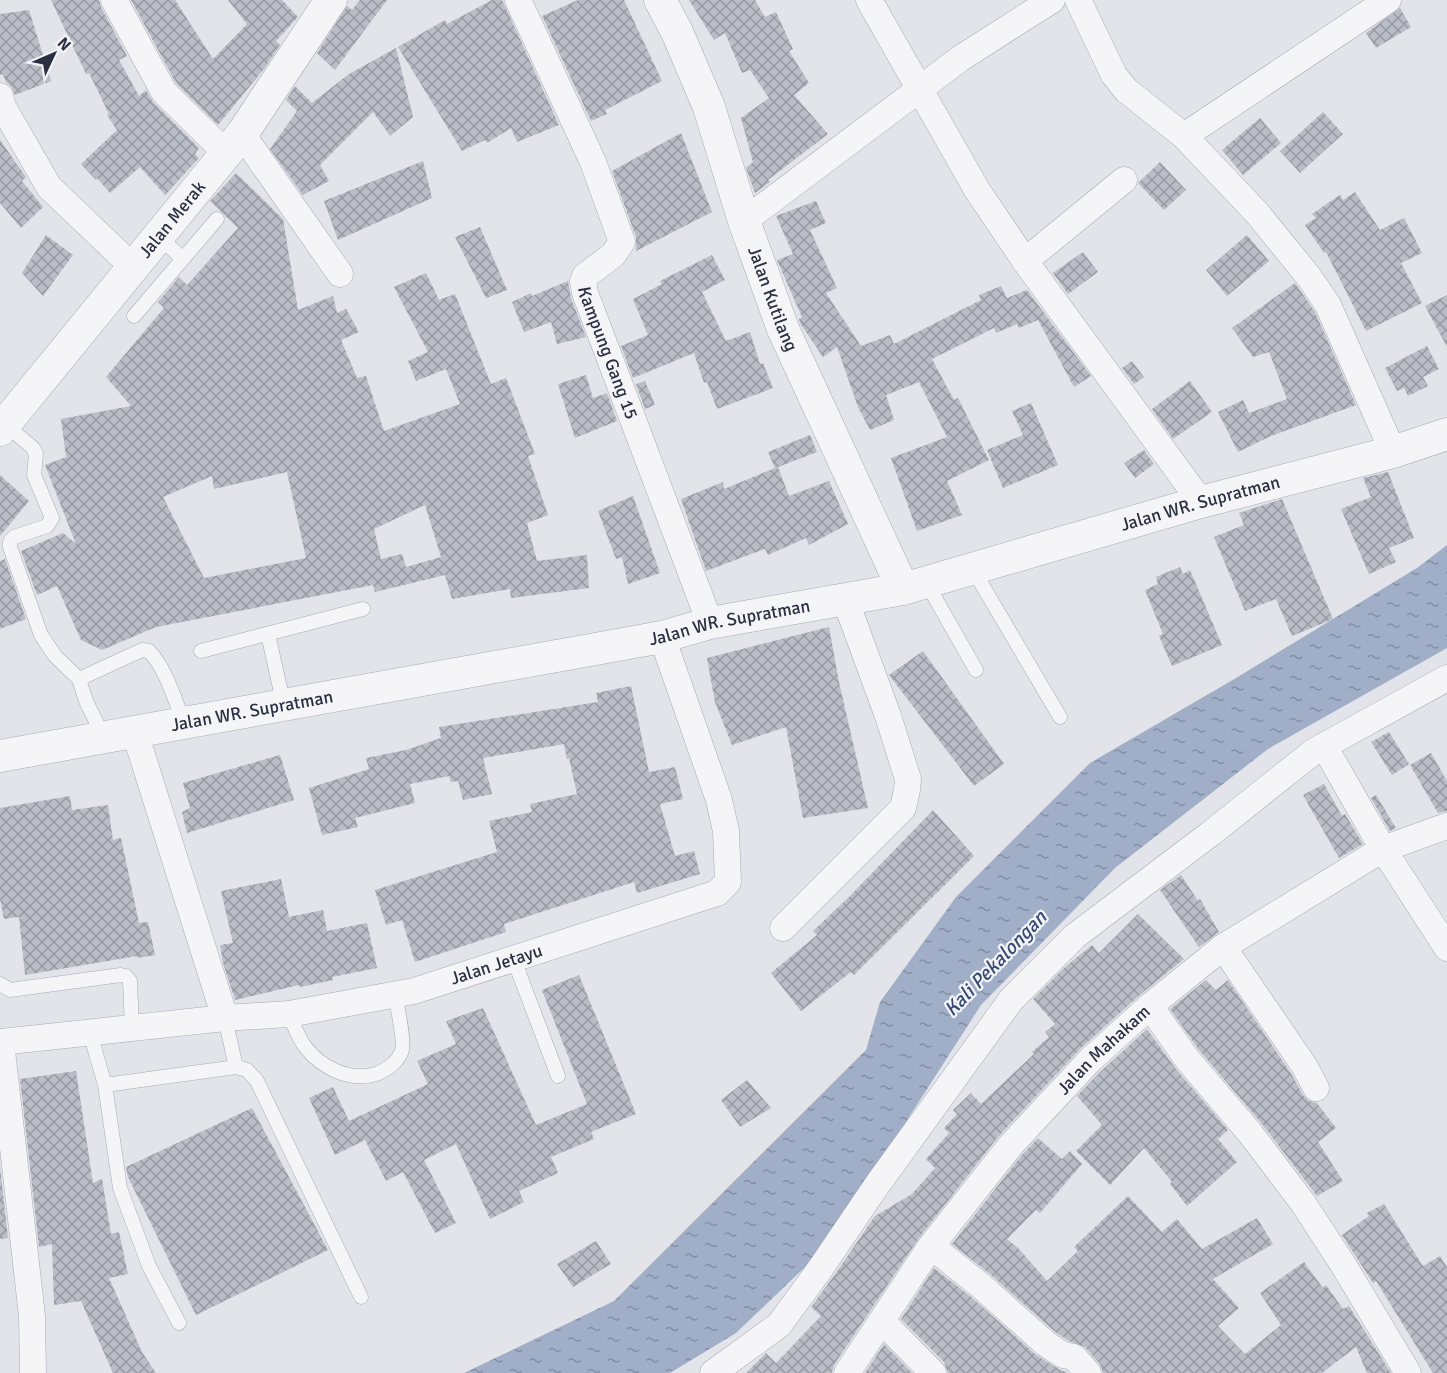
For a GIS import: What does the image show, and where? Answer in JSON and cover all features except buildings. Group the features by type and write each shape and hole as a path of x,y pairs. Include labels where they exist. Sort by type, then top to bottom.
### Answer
{"street":[{"path":"114,0 164,92 234,143 340,274"},
{"name":"Jalan Merak","path":"2,425 159,237 234,143 331,0"},
{"name":"Kampung Gang 15","path":"518,0 593,162 622,242 613,255 585,276 583,281 585,293 710,623"},
{"name":"Jalan Kutilang","path":"660,0 677,32 709,107 744,221 783,329 915,586"},
{"path":"869,0 977,190 1025,261 1201,502"},
{"path":"744,221 961,58 1053,0"},
{"path":"1078,0 1114,75 1126,90 1184,136 1257,213 1328,305 1393,452"},
{"path":"1184,136 1388,0"},
{"path":"0,96 3,107 49,187 134,267"},
{"path":"1025,261 1124,180"},
{"name":"Jalan WR. Supratman","path":"0,756 662,637 710,623 915,586 1201,502 1393,452 1447,434"},
{"path":"783,928 903,808 906,801 908,779 888,716 845,598"},
{"name":"Jalan Jetayu","path":"1,1042 225,1018 289,1014 414,991 717,893 728,882 726,831 719,800 662,637"},
{"path":"713,1373 779,1324 1011,1000 1075,936 1313,753 1447,678"},
{"path":"135,733 225,1018"},
{"path":"1324,746 1383,849 1447,948"},
{"name":"Jalan Mahakam","path":"847,1373 932,1246 1010,1146 1090,1060 1150,1006 1224,947 1383,849 1447,826"},
{"path":"1224,947 1305,1067 1316,1088"},
{"path":"1150,1006 1187,1059 1250,1133 1303,1203 1408,1373"},
{"path":"1,1042 32,1316 33,1373"},
{"path":"932,1246 1045,1343 1063,1355 1074,1357 1088,1373"},
{"path":"882,1321 933,1373"}],"lane":[{"path":"134,316 217,219"},
{"path":"159,237 183,259"},
{"path":"2,425 33,448 36,454 34,475 51,518 46,526 14,537 10,541 10,547 41,635 55,657 79,679 86,701 104,738"},
{"path":"974,568 1060,717"},
{"path":"915,586 976,670"},
{"path":"201,651 363,609"},
{"path":"268,634 284,706"},
{"path":"79,679 142,651 149,651 170,689 184,723"},
{"path":"514,960 558,1076"},
{"path":"0,984 10,990 126,976 129,981 132,1029"},
{"path":"289,1014 306,1047 328,1067 346,1075 365,1077 381,1072 396,1062 403,1048 395,994"},
{"path":"225,1018 236,1067"},
{"path":"90,1033 105,1085 120,1188 149,1266 179,1323"},
{"path":"105,1085 236,1067 247,1070 257,1081 361,1297"}],"water":[{"name":"Kali Pekalongan","path":"1447,545 1447,648 1268,749 1115,868 981,1005 825,1248 736,1333 670,1373 464,1373 614,1301 866,1050 880,1002 956,897 1090,763 1417,568"}]}
